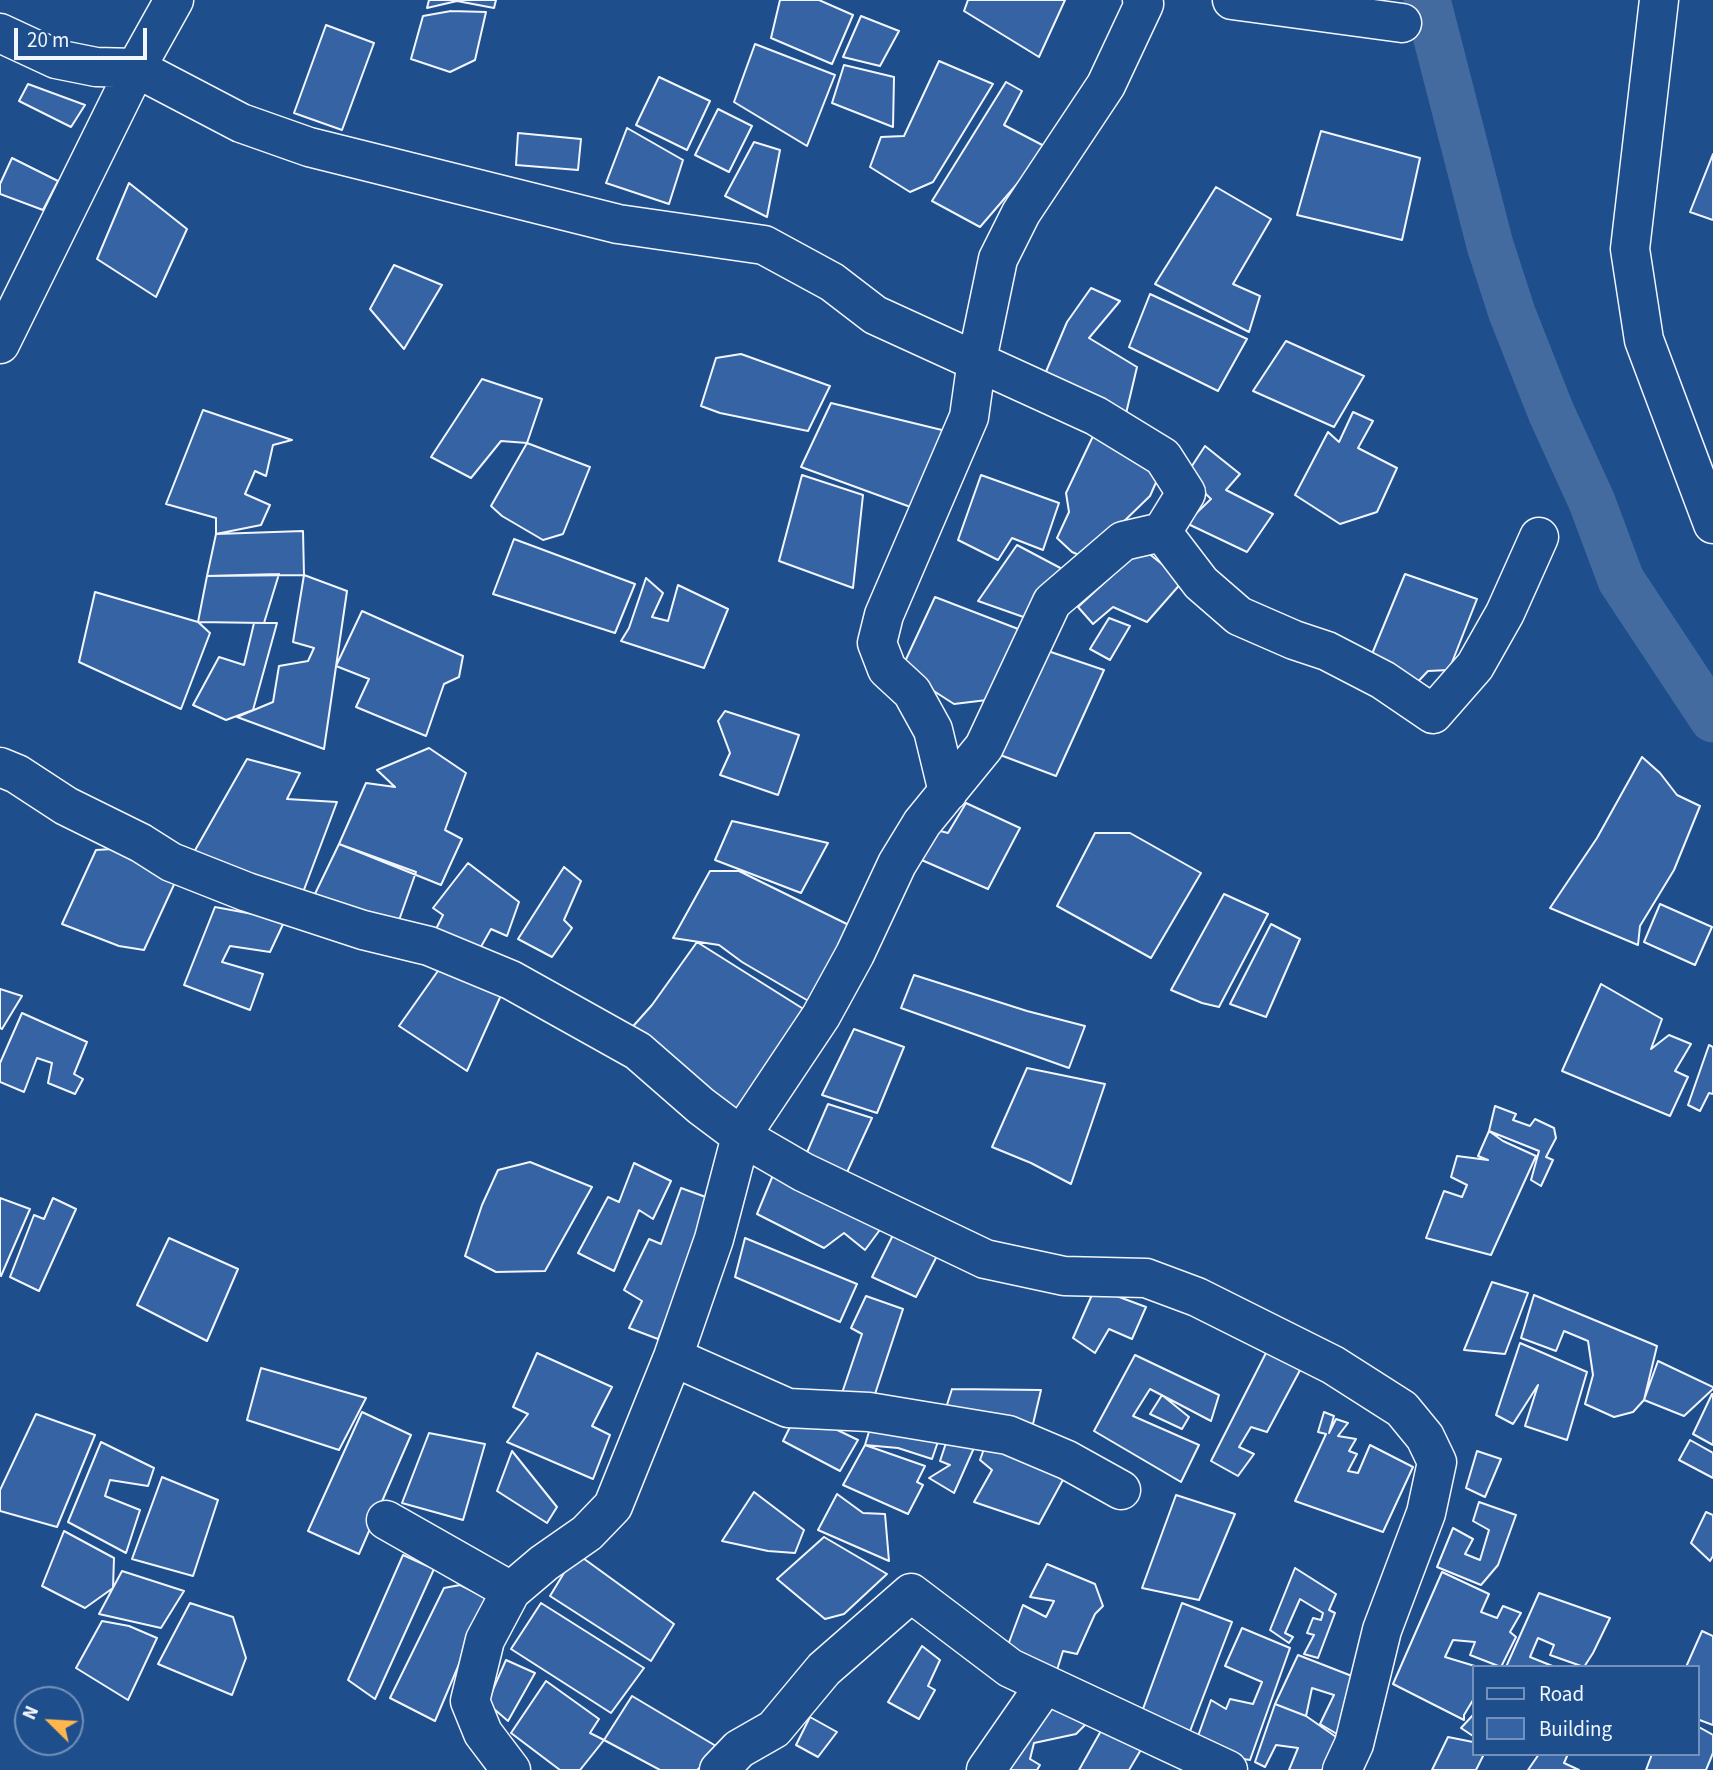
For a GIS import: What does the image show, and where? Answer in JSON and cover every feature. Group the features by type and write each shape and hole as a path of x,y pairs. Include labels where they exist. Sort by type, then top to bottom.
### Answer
{"street":[{"path":"0,344 136,68 174,0"},
{"path":"1232,0 1402,23"},
{"path":"1659,0 1630,249 1644,340 1713,524"},
{"path":"948,792 933,730 912,692 887,669 877,643 884,615 969,417 976,360 998,259 1021,213 1106,85 1145,1"},
{"path":"0,33 56,59 96,67 136,68 241,123 309,147 618,223 764,245 832,282 874,315 1096,416 1163,457 1186,493 1162,532 1123,541 1052,602 984,747 916,833 897,864 855,954 821,1016 741,1136 714,1239 674,1357 613,1506 587,1532 511,1591 485,1640 470,1702 483,1733 511,1770"},
{"path":"1162,532 1201,583 1239,616 1383,680 1433,714 1475,666 1505,613 1539,537"},
{"path":"0,767 17,774 66,806 141,843 171,862 273,901 363,930 429,946 511,980 638,1051 701,1107 741,1136 803,1171 985,1259 1064,1276 1146,1278 1197,1297 1333,1365 1402,1409 1425,1437 1437,1462 1426,1513 1382,1630 1354,1744 1342,1770"},
{"path":"674,1357 788,1408 869,1412 1008,1435 1067,1460 1121,1490"},
{"path":"386,1520 511,1591"},
{"path":"719,1770 739,1749 774,1729 824,1669 911,1592 1010,1668 1228,1770"},
{"path":"986,1770 1045,1685"}],"building":[{"path":"429,0 496,0 494,8 457,1 427,8"},
{"path":"780,0 819,0 853,15 832,64 771,38"},
{"path":"968,0 1065,0 1039,57 964,11"},
{"path":"451,11 486,12 475,60 450,72 411,59 423,16"},
{"path":"861,16 899,31 880,66 843,57"},
{"path":"326,25 374,43 342,130 294,113"},
{"path":"755,44 835,75 807,146 734,102"},
{"path":"939,61 993,84 933,182 910,192 870,167 881,137 904,136"},
{"path":"844,65 894,77 893,127 832,103"},
{"path":"659,77 710,101 687,150 636,125"},
{"path":"1006,82 1022,91 1004,125 1048,148 980,227 932,201"},
{"path":"28,84 85,105 71,127 19,101"},
{"path":"718,109 752,126 729,172 695,155"},
{"path":"627,128 683,160 669,204 606,183"},
{"path":"1321,131 1420,158 1402,240 1297,215"},
{"path":"518,133 581,139 578,170 516,165"},
{"path":"754,142 780,150 767,217 725,196"},
{"path":"1713,154 1713,220 1690,212"},
{"path":"12,158 58,181 43,210 0,194 0,184"},
{"path":"129,183 187,229 156,297 97,259"},
{"path":"1216,187 1271,219 1233,284 1260,296 1249,332 1155,284"},
{"path":"394,265 442,285 404,349 370,309"},
{"path":"1091,288 1120,301 1089,338 1137,367 1124,422 1045,374 1067,322"},
{"path":"1150,294 1247,339 1218,391 1129,347"},
{"path":"1286,341 1364,376 1334,427 1253,391"},
{"path":"741,354 830,386 808,431 720,413 701,406 716,358"},
{"path":"482,379 542,399 527,443 501,441 471,478 431,457"},
{"path":"831,403 946,431 916,509 801,467"},
{"path":"203,410 292,440 273,445 266,476 255,471 245,494 270,505 261,525 216,534 216,518 166,504"},
{"path":"1353,412 1373,421 1358,448 1397,468 1377,512 1340,524 1295,495 1328,432 1339,442"},
{"path":"1095,432 1162,469 1150,496 1086,558 1072,552 1057,538 1069,512 1066,493"},
{"path":"527,443 590,467 563,534 543,540 502,516 491,506"},
{"path":"1205,446 1240,474 1226,490 1273,514 1247,552 1186,523 1211,499 1186,475"},
{"path":"802,475 863,495 853,588 779,561"},
{"path":"981,475 1059,503 1043,550 1012,538 998,560 958,540"},
{"path":"303,531 304,575 207,576 216,534"},
{"path":"514,539 635,584 615,633 493,594"},
{"path":"1017,545 1066,571 1032,620 978,601"},
{"path":"1142,548 1183,581 1147,622 1113,607 1093,624 1078,607"},
{"path":"279,574 264,623 198,622 207,576"},
{"path":"1405,574 1477,599 1449,670 1428,671 1412,688 1372,654"},
{"path":"304,575 347,591 324,749 237,717 273,702 279,666 308,661 314,648 293,642"},
{"path":"646,578 663,593 652,617 668,621 678,585 728,609 704,668 621,641 629,628"},
{"path":"95,592 198,622 210,633 181,709 79,662"},
{"path":"935,597 1026,632 995,699 954,704 901,670"},
{"path":"362,611 463,656 459,677 444,684 426,736 356,707 369,679 336,666"},
{"path":"1109,618 1130,626 1110,660 1090,649"},
{"path":"254,623 277,623 253,710 226,720 193,705 219,657 244,665"},
{"path":"1042,649 1104,670 1056,776 995,753"},
{"path":"725,711 799,735 778,795 720,775 730,753 718,721"},
{"path":"429,748 466,773 445,830 462,839 441,885 339,844 366,783 395,787 377,770"},
{"path":"1642,757 1660,773 1677,795 1700,806 1674,870 1640,926 1638,945 1550,908 1597,838"},
{"path":"247,759 300,773 287,799 337,802 302,895 190,859"},
{"path":"966,803 1020,828 988,889 917,858 929,828 948,833"},
{"path":"732,821 828,843 801,893 715,860"},
{"path":"1095,833 1130,833 1201,873 1151,958 1057,906"},
{"path":"339,844 416,872 397,926 313,898"},
{"path":"129,848 177,878 144,950 119,946 62,924 96,850"},
{"path":"468,863 519,902 507,936 491,929 478,952 433,935 443,915 433,908"},
{"path":"564,867 581,881 564,920 572,928 552,957 518,939"},
{"path":"710,871 739,871 855,928 817,1006 742,962 719,945 673,938"},
{"path":"1224,894 1268,914 1219,1007 1171,990"},
{"path":"1660,904 1712,927 1695,965 1644,942"},
{"path":"215,907 285,920 270,952 230,946 222,962 263,974 250,1010 184,985"},
{"path":"1271,924 1300,939 1266,1017 1230,1004"},
{"path":"697,942 813,1015 745,1121 627,1033 652,1005"},
{"path":"440,968 502,993 467,1071 399,1026"},
{"path":"914,975 1027,1011 1085,1026 1069,1068 901,1008"},
{"path":"1601,984 1662,1019 1651,1049 1669,1035 1691,1044 1675,1071 1688,1077 1670,1116 1562,1071"},
{"path":"0,989 22,996 2,1029 0,1028"},
{"path":"22,1013 87,1042 74,1074 83,1079 75,1094 48,1083 52,1063 37,1058 24,1092 0,1082 0,1063"},
{"path":"854,1029 904,1047 877,1113 822,1095"},
{"path":"1709,1045 1713,1047 1713,1094 1709,1093 1700,1111 1688,1105"},
{"path":"1027,1068 1105,1084 1071,1184 992,1147"},
{"path":"828,1104 872,1118 843,1181 805,1157"},
{"path":"1495,1106 1516,1114 1513,1120 1530,1126 1535,1119 1554,1128 1556,1138 1546,1157 1553,1160 1541,1186 1531,1180 1539,1151 1489,1131"},
{"path":"1489,1131 1503,1141 1536,1156 1491,1255 1426,1238 1444,1191 1462,1197 1467,1185 1451,1177 1457,1156 1488,1160 1478,1156"},
{"path":"530,1162 592,1187 545,1271 496,1272 465,1256 482,1205 498,1170"},
{"path":"634,1163 671,1181 653,1219 639,1210 614,1271 578,1253 608,1197 619,1202"},
{"path":"773,1175 882,1227 865,1250 844,1233 824,1248 757,1214"},
{"path":"681,1188 714,1200 658,1339 629,1328 642,1301 624,1290 649,1239 661,1244"},
{"path":"0,1198 30,1209 1,1276 0,1275"},
{"path":"53,1198 76,1209 39,1291 10,1277 34,1215 44,1219"},
{"path":"894,1233 939,1252 916,1297 872,1277"},
{"path":"169,1238 238,1269 207,1341 137,1305"},
{"path":"745,1238 857,1284 840,1322 735,1277"},
{"path":"1492,1282 1528,1293 1505,1354 1464,1350"},
{"path":"1095,1288 1146,1307 1132,1339 1109,1329 1095,1353 1073,1338"},
{"path":"1534,1295 1657,1346 1644,1400 1633,1412 1614,1417 1585,1404 1593,1375 1588,1341 1564,1331 1556,1351 1521,1338"},
{"path":"866,1296 903,1309 873,1400 841,1396 862,1334 851,1328"},
{"path":"1520,1343 1587,1372 1567,1440 1525,1426 1538,1385 1513,1424 1496,1415"},
{"path":"1269,1347 1306,1359 1267,1432 1251,1427 1239,1447 1254,1454 1238,1476 1211,1461"},
{"path":"537,1353 612,1387 592,1426 610,1435 593,1479 507,1442 528,1414 513,1407"},
{"path":"1135,1355 1219,1395 1211,1421 1150,1389 1133,1416 1199,1445 1181,1482 1094,1431"},
{"path":"1658,1361 1713,1389 1684,1416 1644,1400"},
{"path":"261,1368 366,1398 339,1450 247,1420"},
{"path":"952,1389 1041,1390 1033,1424 945,1411"},
{"path":"1713,1394 1713,1445 1693,1434"},
{"path":"1162,1395 1189,1417 1182,1429 1150,1414"},
{"path":"798,1411 858,1440 840,1471 783,1441"},
{"path":"362,1412 411,1435 359,1554 308,1531"},
{"path":"1324,1412 1334,1416 1329,1433 1336,1419 1348,1423 1338,1436 1356,1439 1349,1451 1357,1454 1348,1471 1358,1473 1370,1445 1413,1467 1383,1532 1295,1501 1326,1434 1318,1432"},
{"path":"36,1414 95,1435 57,1527 0,1511 0,1490"},
{"path":"874,1415 942,1430 932,1459 898,1448 865,1445"},
{"path":"951,1428 981,1432 954,1493 929,1478 950,1465 940,1461"},
{"path":"429,1433 485,1444 463,1520 402,1503"},
{"path":"989,1435 1071,1465 1039,1524 974,1502 992,1470 980,1460"},
{"path":"1690,1440 1713,1453 1713,1478 1679,1460"},
{"path":"101,1442 154,1468 148,1486 110,1480 105,1496 140,1510 126,1553 68,1522"},
{"path":"865,1445 925,1466 917,1482 923,1485 908,1514 843,1485"},
{"path":"512,1451 557,1507 547,1523 497,1491"},
{"path":"1477,1451 1501,1459 1485,1497 1466,1488"},
{"path":"162,1477 218,1500 193,1576 132,1559"},
{"path":"754,1492 804,1530 795,1553 768,1551 722,1541"},
{"path":"837,1494 863,1513 885,1514 889,1561 818,1530"},
{"path":"1176,1495 1235,1514 1199,1600 1142,1588"},
{"path":"1479,1502 1516,1515 1498,1565 1481,1585 1437,1567 1453,1528 1473,1539 1465,1554 1480,1560 1489,1530 1473,1521"},
{"path":"1706,1512 1713,1515 1713,1556 1710,1561 1691,1543"},
{"path":"64,1531 114,1558 113,1588 85,1608 42,1586"},
{"path":"824,1537 887,1574 844,1614 825,1619 777,1579"},
{"path":"576,1553 674,1624 651,1661 550,1596"},
{"path":"403,1555 434,1569 375,1699 348,1680"},
{"path":"1047,1564 1095,1584 1103,1606 1095,1614 1077,1654 1063,1651 1056,1673 1008,1645 1023,1605 1046,1617 1054,1601 1030,1597"},
{"path":"1295,1568 1336,1594 1329,1610 1335,1613 1318,1658 1304,1654 1314,1635 1307,1633 1313,1618 1321,1620 1323,1613 1300,1599 1285,1633 1293,1637 1289,1643 1270,1630"},
{"path":"122,1571 184,1591 161,1628 99,1614"},
{"path":"1442,1572 1489,1594 1481,1612 1497,1618 1503,1606 1521,1613 1510,1632 1516,1637 1502,1665 1470,1655 1475,1642 1453,1640 1445,1657 1472,1665 1472,1702 1464,1720 1393,1684"},
{"path":"460,1585 487,1598 435,1721 390,1698 444,1588"},
{"path":"1539,1593 1610,1618 1585,1665 1550,1655 1554,1645 1538,1638 1530,1657 1550,1665 1507,1665"},
{"path":"190,1603 233,1617 246,1658 232,1695 158,1664"},
{"path":"541,1603 644,1668 611,1713 511,1649"},
{"path":"1182,1603 1232,1622 1187,1739 1140,1717"},
{"path":"102,1621 129,1626 157,1638 128,1700 76,1668"},
{"path":"1242,1628 1290,1648 1250,1760 1230,1757 1198,1736 1211,1700 1226,1709 1230,1699 1253,1704 1262,1682 1225,1666"},
{"path":"1702,1631 1713,1636 1713,1725 1699,1720 1699,1665 1687,1665"},
{"path":"922,1646 940,1660 928,1686 935,1690 919,1719 888,1702"},
{"path":"1298,1655 1375,1685 1354,1744 1320,1724 1334,1695 1312,1688 1306,1716 1275,1704"},
{"path":"506,1660 535,1673 508,1721 487,1703"},
{"path":"546,1681 599,1719 590,1733 604,1740 580,1770 560,1770 511,1733"},
{"path":"632,1696 721,1749 697,1770 660,1770 604,1740"},
{"path":"1043,1701 1087,1723 1076,1734 1034,1743 1030,1759 1040,1765 1037,1770 1001,1770"},
{"path":"1275,1704 1306,1716 1339,1739 1328,1770 1289,1770 1298,1748 1276,1745 1265,1767 1255,1762"},
{"path":"1472,1716 1472,1735 1461,1728"},
{"path":"810,1717 837,1732 818,1757 796,1745"},
{"path":"1699,1727 1713,1735 1713,1753 1706,1770 1646,1770 1651,1756 1699,1756"},
{"path":"1102,1729 1142,1748 1129,1770 1079,1770"},
{"path":"1448,1737 1472,1742 1472,1756 1483,1756 1476,1770 1432,1770"},
{"path":"1538,1756 1567,1756 1564,1763 1579,1770 1528,1770"}],"waterway":[{"path":"1427,0 1490,245 1512,313 1551,412 1592,502 1621,580 1713,719"}]}
